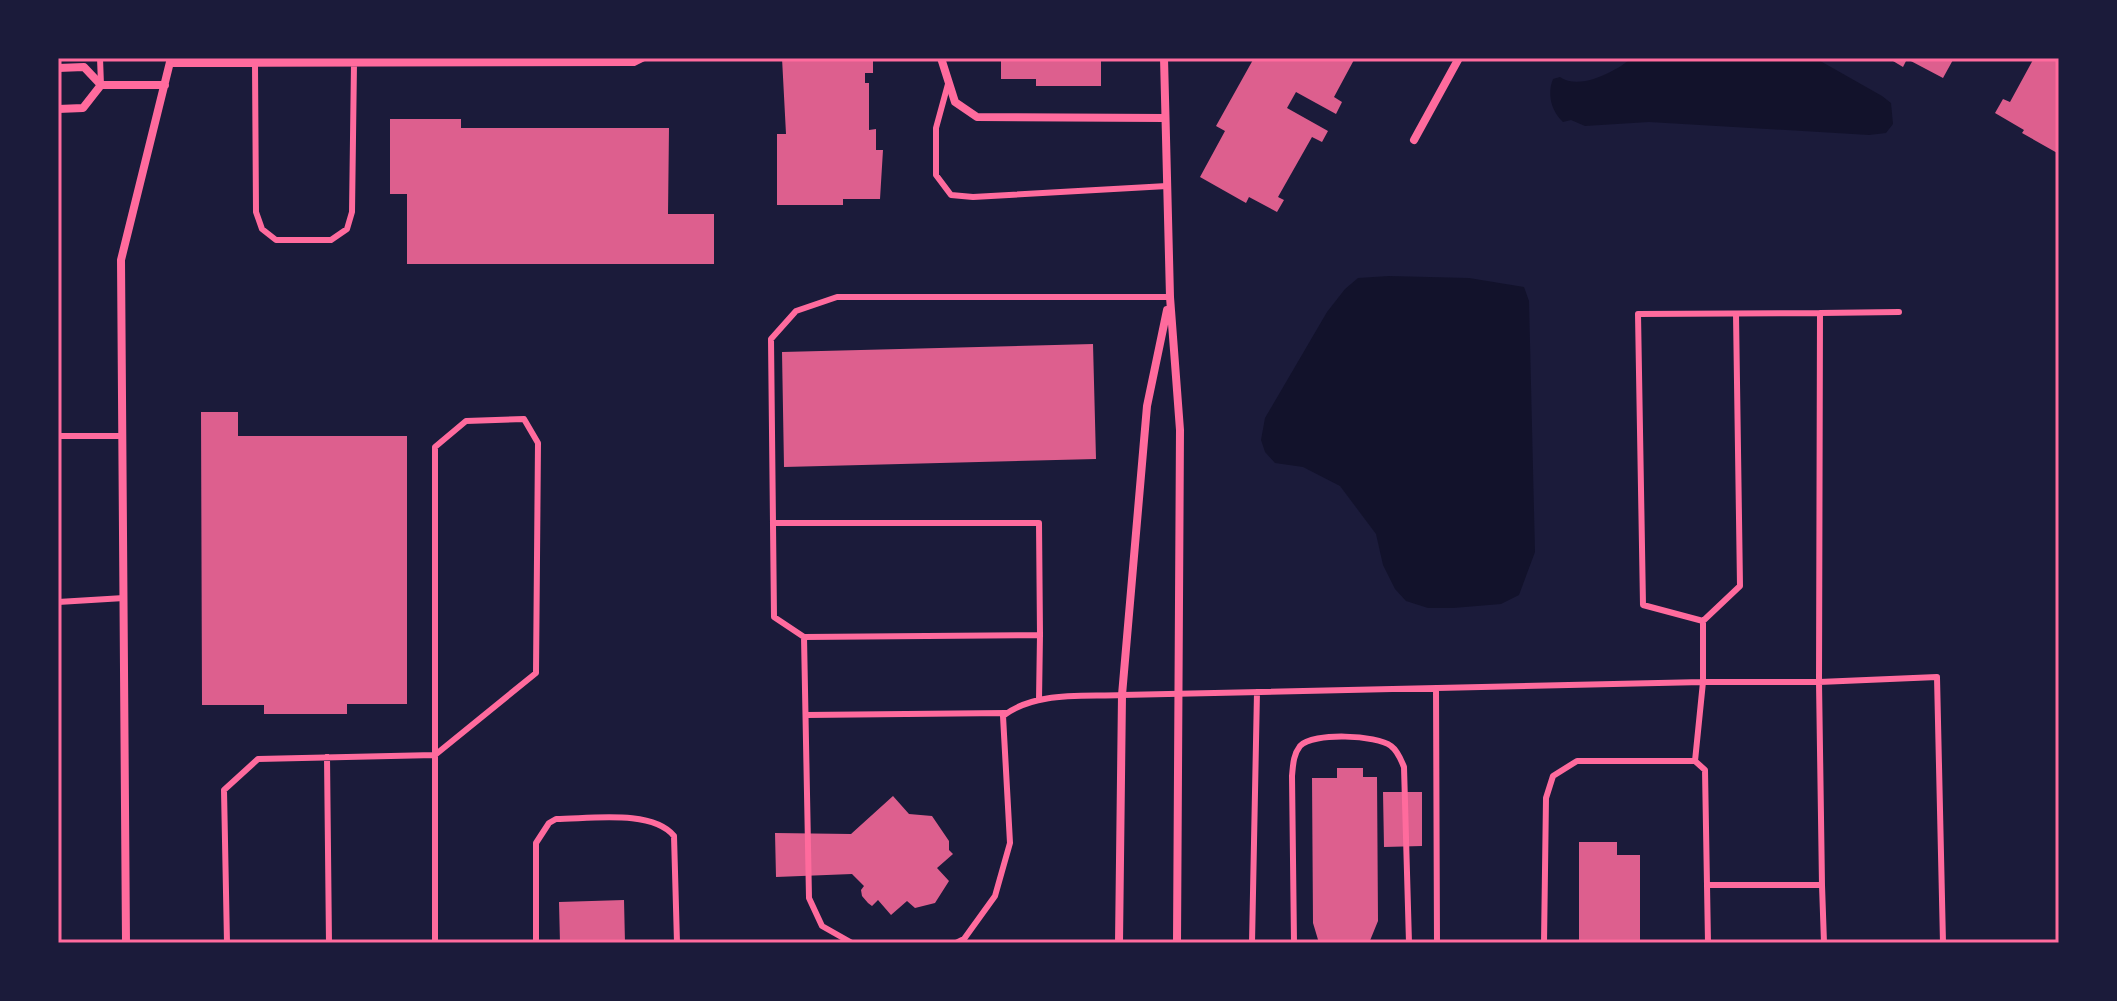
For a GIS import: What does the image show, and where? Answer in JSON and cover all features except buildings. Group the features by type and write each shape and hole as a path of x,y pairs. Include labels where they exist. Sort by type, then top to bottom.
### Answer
{"street":[{"path":"941,58 955,102 977,117 1165,118"},
{"path":"1164,58 1170,297 1180,430 1177,943"},
{"path":"1414,140 1459,58"},
{"path":"126,943 121,260 171,61"},
{"path":"58,68 84,67 101,85 165,85"},
{"path":"58,109 83,108 101,85"},
{"path":"1119,943 1122,695 1147,406 1170,297"}],"lane":[{"path":"100,58 101,85"},
{"path":"171,61 255,64 288,61 634,63 644,58"},
{"path":"255,64 256,212 262,229 276,240 331,240 347,229 352,212 354,63"},
{"path":"948,84 936,128 936,175 951,195 973,197 1167,186"},
{"path":"1040,635 804,637 774,617 771,339 796,311 837,297 1170,297"},
{"path":"1703,621 1643,605 1638,314 1899,312"},
{"path":"1820,313 1819,682 1824,943"},
{"path":"1695,761 1703,682 1703,621 1740,586 1736,314"},
{"path":"227,943 224,790 258,759 435,755 536,673 538,443 524,419 466,421 435,447 435,755 435,943"},
{"path":"58,436 123,436"},
{"path":"773,523 1039,523 1039,700"},
{"path":"58,602 124,598"},
{"path":"804,637 809,898 822,926 852,943"},
{"path":"956,943 964,939 995,896 1010,843 1003,716 1021,703 1178,693 1819,682 1937,677 1943,943"},
{"path":"1436,688 1437,943"},
{"path":"1252,943 1257,692"},
{"path":"806,715 1007,713"},
{"path":"1294,943 1294,756 1301,745 1310,739 1323,738 1376,739 1391,746 1401,758 1404,767 1409,943"},
{"path":"327,757 329,943"},
{"path":"1544,943 1546,798 1553,776 1577,761 1695,761 1705,770 1708,943"},
{"path":"536,943 536,843 549,823 556,819 645,819 667,827 674,836 677,943"},
{"path":"1708,885 1822,885"}],"shaded area":[{"path":"1632,58 1815,58 1891,103 1893,124 1886,133 1869,135 1649,122 1585,126 1571,120 1563,122 1559,118 1550,96 1553,79 1560,77 1568,81 1587,81"},
{"path":"1358,278 1469,278 1524,287 1529,301 1535,552 1519,595 1501,604 1428,608 1406,601 1395,589 1383,565 1376,534 1340,486 1303,467 1275,463 1265,452 1261,440 1265,418 1327,312"}]}
